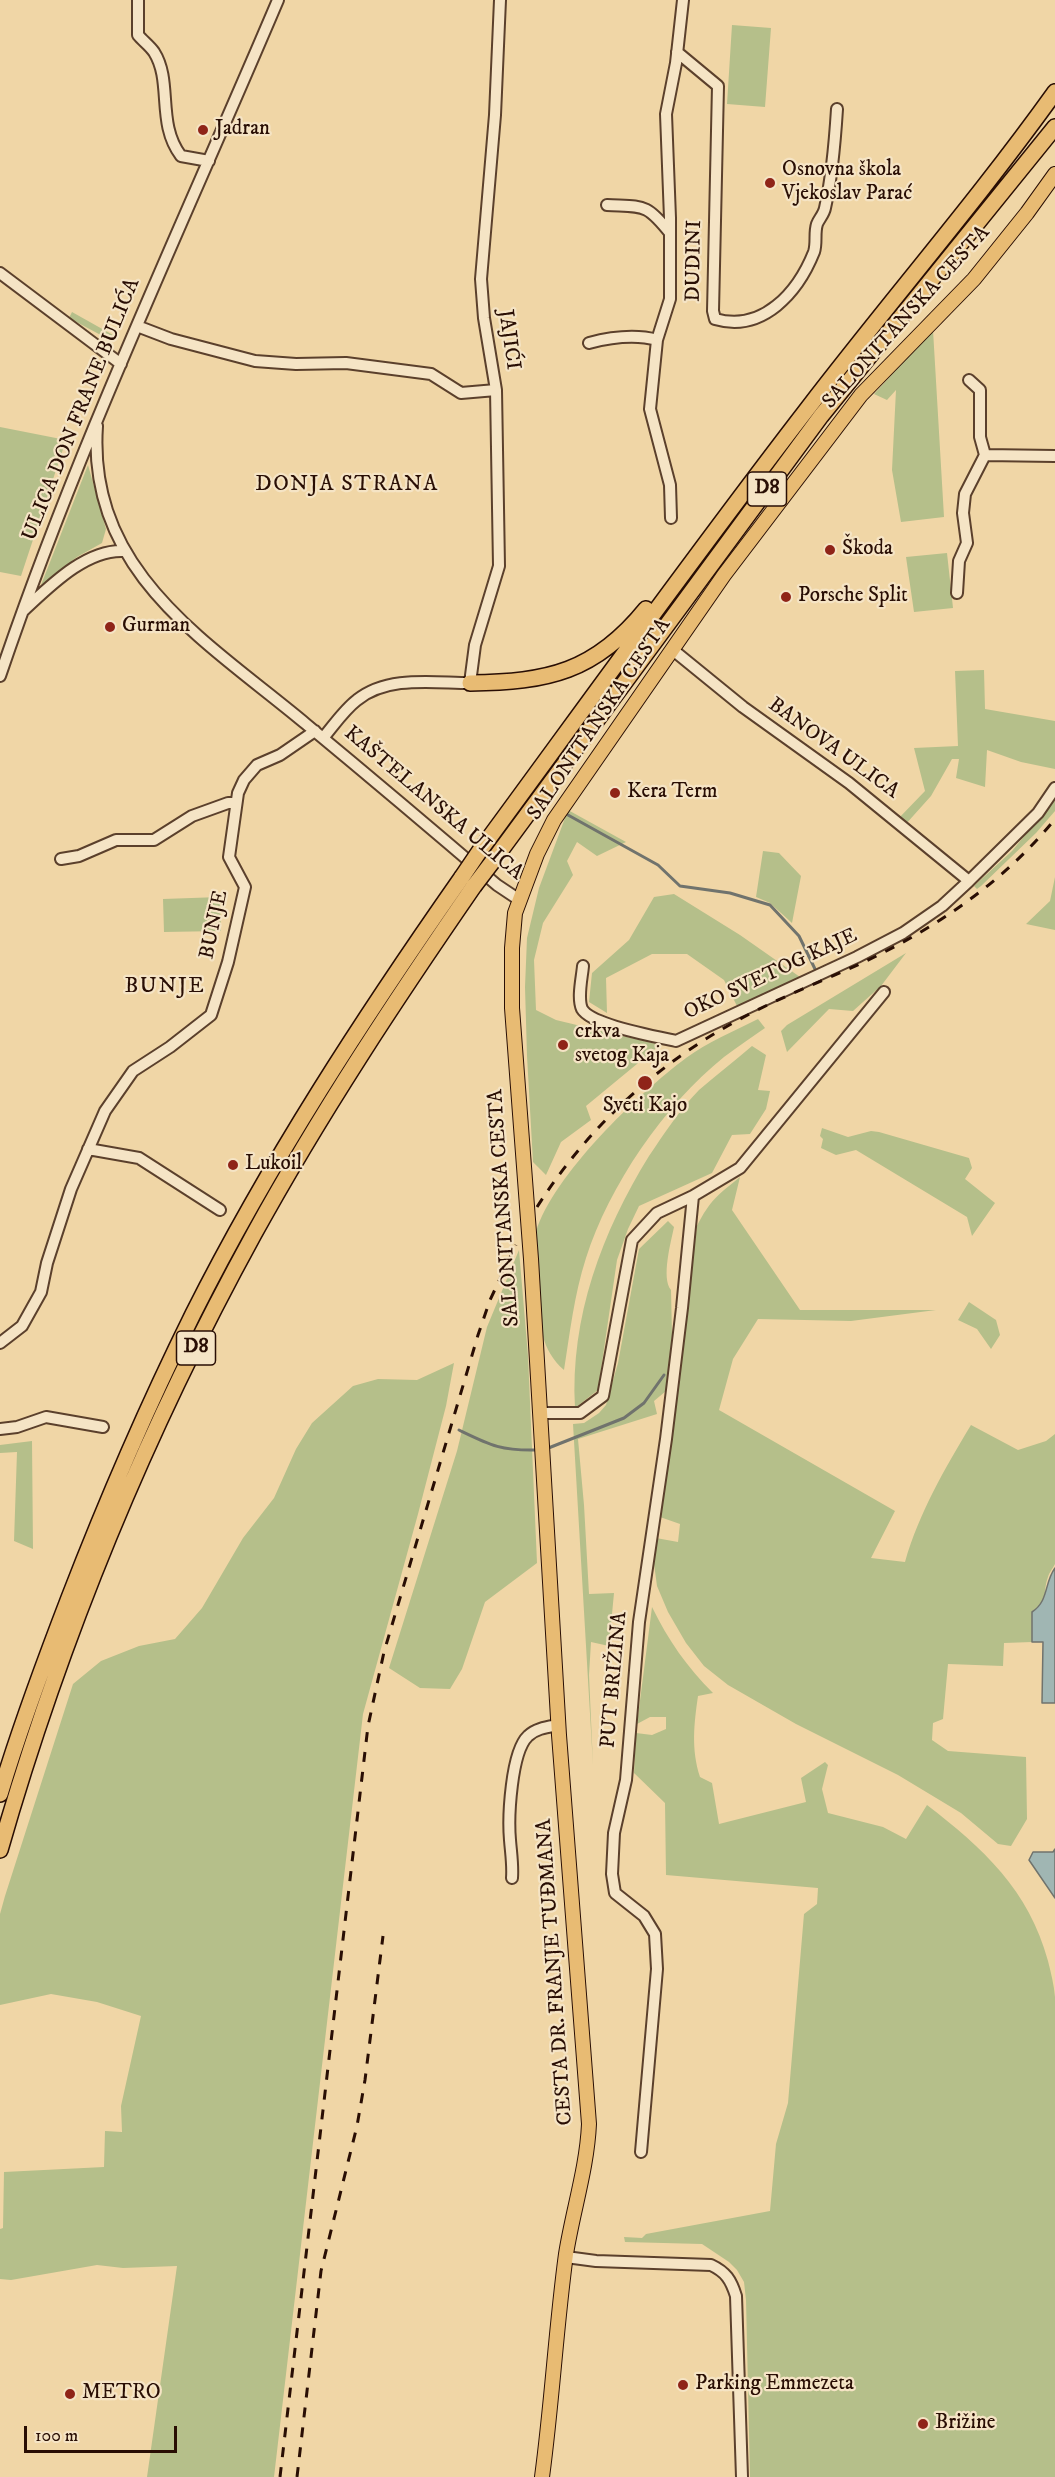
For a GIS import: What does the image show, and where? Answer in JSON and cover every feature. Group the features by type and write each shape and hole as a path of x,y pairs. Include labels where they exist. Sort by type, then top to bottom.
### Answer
{"highway":[{"name":"D8","path":"0,1850 46,1702 112,1529 209,1320 260,1224 468,881 481,849 809,405 986,186 1055,92"},
{"name":"D8","path":"0,1794 31,1697 98,1522 148,1409 194,1312 249,1211 343,1052 468,881 493,861 821,416 1055,127"},
{"path":"470,683 533,680 553,676 587,661 634,623 665,585 679,581"}],"main road":[{"name":"SALONITANSKA CESTA","path":"542,1462 512,1008 513,926 519,899 554,820 724,575 861,395 927,324 974,279 1055,174"},
{"name":"CESTA DR. FRANJE TUĐMANA","path":"542,1462 558,1725 589,2124 588,2148 566,2257 542,2477"}],"street":[{"path":"138,0 138,35 155,53 163,81 167,126 176,149 181,156 208,161"},
{"name":"ULICA DON FRANE BULIĆA","path":"0,676 21,612 99,414 278,0"},
{"name":"JAJIĆI","path":"470,683 475,645 499,566 496,390 484,318 481,279 495,115 500,0"},
{"name":"DUDINI","path":"671,518 670,485 651,410 657,339 670,299 666,114 677,52 682,0"},
{"name":"DUDINI","path":"677,52 718,86 712,311 715,319 725,322 753,320 771,313 796,284 814,250 816,225 825,211 834,155 837,109"},
{"path":"607,205 645,207 654,213 670,233"},
{"path":"0,273 121,364"},
{"path":"137,326 171,339 255,361 357,364 430,374 461,393 496,390"},
{"path":"589,343 609,338 643,336 657,339"},
{"path":"957,593 959,561 967,543 963,513 965,495 985,455 981,437 980,390 969,380"},
{"name":"KAŠTELANSKA ULICA","path":"99,414 96,449 100,483 111,524 124,551 155,594 177,617 497,885 519,899"},
{"path":"985,455 1055,456"},
{"path":"21,612 47,588 78,566 106,552 124,551"},
{"name":"BANOVA ULICA","path":"673,650 743,707 849,783 969,881"},
{"name":"KAŠTELANSKA ULICA","path":"319,735 357,700 376,689 407,683 470,683"},
{"name":"BUNJE","path":"0,1343 21,1326 41,1292 71,1190 105,1111 133,1071 170,1047 211,1015 228,962 244,887 229,857 236,803 244,780 257,765 319,735"},
{"name":"OKO SVETOG KAJE","path":"583,966 580,993 582,1009 591,1018 653,1037 676,1041 881,945 942,906 1038,813 1055,788"},
{"path":"61,859 79,856 116,840 154,840 192,816 228,803 236,803"},
{"path":"540,1413 580,1413 603,1396 632,1240 657,1213 693,1196 740,1168 884,992"},
{"path":"88,1149 139,1158 220,1210"},
{"name":"PUT BRIŽINA","path":"641,2152 657,1969 655,1934 644,1916 615,1893 612,1874 614,1833 626,1779 639,1622 682,1308 693,1196"},
{"path":"0,1430 46,1417 103,1427"},
{"path":"512,1878 511,1797 516,1760 527,1737 539,1729 558,1725"},
{"path":"566,2257 596,2261 711,2265 722,2271 732,2281 738,2318 742,2477"}],"green space":[{"path":"732,25 771,28 765,107 727,104"},
{"path":"72,312 113,335 110,340 69,318"},
{"path":"933,330 944,517 901,522 892,470 896,390 887,400 874,394"},
{"path":"0,427 66,440 21,576 0,572"},
{"path":"88,465 106,529 102,543 77,557 41,585"},
{"path":"947,553 953,608 914,612 906,557"},
{"path":"984,670 985,709 1055,721 1055,769 1021,762 987,750 985,787 956,778 959,759 952,759 931,796 905,825 898,819 925,791 914,748 958,746 955,671"},
{"path":"1055,799 1055,811 1036,833 977,889 974,886 1012,851"},
{"path":"568,810 626,842 597,856 577,842 567,861 573,875 543,923 534,960 536,1010 556,1020 660,1045 586,1106 591,1120 561,1142 546,1175 533,1162 525,987 527,938 539,888"},
{"path":"763,851 779,853 801,876 792,923 770,903 756,897"},
{"path":"1055,877 1055,930 1026,924 1050,901"},
{"path":"674,894 740,935 800,977 738,1008 724,980 687,954 652,954 606,978 607,1013 589,1002 592,973 629,940 654,897"},
{"path":"220,897 221,931 164,932 163,899"},
{"path":"906,953 881,986 853,1011 829,1009 787,1052 781,1031 787,1025"},
{"path":"758,1019 765,1028 702,1076 660,1123 624,1175 596,1231 586,1258 575,1300 564,1370 550,1354 539,1316 535,1238 545,1210 579,1161 622,1113 645,1092 694,1052"},
{"path":"752,1046 766,1055 758,1090 770,1091 766,1109 750,1134 732,1135 712,1173 639,1206 617,1260 598,1390 575,1408 575,1374 584,1308 592,1276 617,1215 649,1156 685,1105 699,1090"},
{"path":"822,1128 848,1137 871,1131 879,1132 969,1158 972,1168 965,1179 995,1203 972,1236 967,1217 856,1150 836,1155 821,1148"},
{"path":"740,1177 732,1210 800,1310 936,1310 851,1321 758,1319 733,1359 719,1410 895,1511 871,1558 905,1562 925,1508 971,1425 1018,1450 1046,1441 1055,1434 1055,1564 1046,1583 1043,1600 1032,1613 1032,1642 1004,1643 1003,1666 948,1664 943,1719 933,1723 932,1740 948,1751 1026,1757 1027,1819 1011,1846 998,1844 961,1813 898,1775 796,1724 728,1685 704,1666 686,1643 668,1612 657,1586 654,1564 656,1538 678,1542 680,1524 660,1517 697,1226 715,1199"},
{"path":"668,1221 674,1227 667,1269 668,1284 671,1290 672,1335 666,1391 654,1401 657,1414 578,1439 589,1594 614,1593 609,1646 591,1642 589,1675 593,1765 573,1424 584,1423 606,1405 618,1363 639,1249"},
{"path":"519,1250 528,1356 537,1563 485,1602 462,1669 450,1689 420,1688 389,1668 457,1451 487,1327"},
{"path":"969,1302 996,1320 1000,1335 991,1349 977,1329 958,1320"},
{"path":"454,1363 446,1406 418,1514 363,1714 274,2477 147,2477 177,2266 123,2268 97,2265 11,2280 0,2279 0,2229 3,2228 4,2172 104,2167 105,2131 122,2132 121,2106 141,2016 97,2002 51,1994 0,2005 0,1914 73,1684 101,1661 139,1646 175,1639 202,1608 243,1538 274,1498 296,1449 312,1423 353,1386 378,1379 417,1380"},
{"path":"32,1441 33,1549 14,1541 17,1452 0,1453 0,1445"},
{"path":"652,1607 679,1653 713,1693 698,1696 694,1746 700,1777 712,1783 719,1824 806,1802 801,1778 825,1762 828,1765 822,1789 828,1813 883,1827 906,1839 927,1805 967,1838 1001,1872 1029,1913 1040,1936 1055,1997 1055,2477 750,2477 744,2282 729,2262 702,2244 625,2242 624,2237 642,2238 646,2234 770,2211 776,2144 788,2103 804,1914 817,1904 818,1888 666,1875 665,1803 634,1773 636,1733 652,1735 666,1729 666,1717 650,1717 637,1724"}],"water":[{"path":"1055,1568 1055,1703 1042,1703 1043,1642 1032,1642 1032,1612 1041,1603"},
{"path":"1055,1849 1055,1898 1029,1860 1033,1852 1053,1852"}],"waterway":[{"path":"568,815 658,865 680,886 730,893 770,905 799,936 815,969"},
{"path":"546,1449 624,1418 644,1403 664,1375"},
{"path":"459,1430 496,1446 537,1450"}],"railway":[{"path":"537,1207 556,1179 599,1127 649,1080 676,1059 749,1014 891,949 943,918 992,883 1035,842 1055,819"},
{"path":"280,2477 368,1726 384,1652 478,1335 490,1300 516,1245"},
{"path":"297,2477 321,2271 357,2126 383,1936"}],"place":[{"name":"Jadran","path":"203,130"},
{"name":"Osnovna škola Vjekoslav Parać","path":"770,183"},
{"name":"Škoda","path":"830,550"},
{"name":"Porsche Split","path":"786,597"},
{"name":"Gurman","path":"110,627"},
{"name":"Kera Term","path":"615,793"},
{"name":"crkva svetog Kaja","path":"563,1045"},
{"name":"Sveti Kajo","path":"645,1083"},
{"name":"Lukoil","path":"233,1165"},
{"name":"Parking Emmezeta","path":"683,2385"},
{"name":"METRO","path":"70,2394"},
{"name":"Brižine","path":"923,2424"}],"district":[{"name":"DONJA STRANA","path":"347,485"},
{"name":"BUNJE","path":"165,987"}]}
